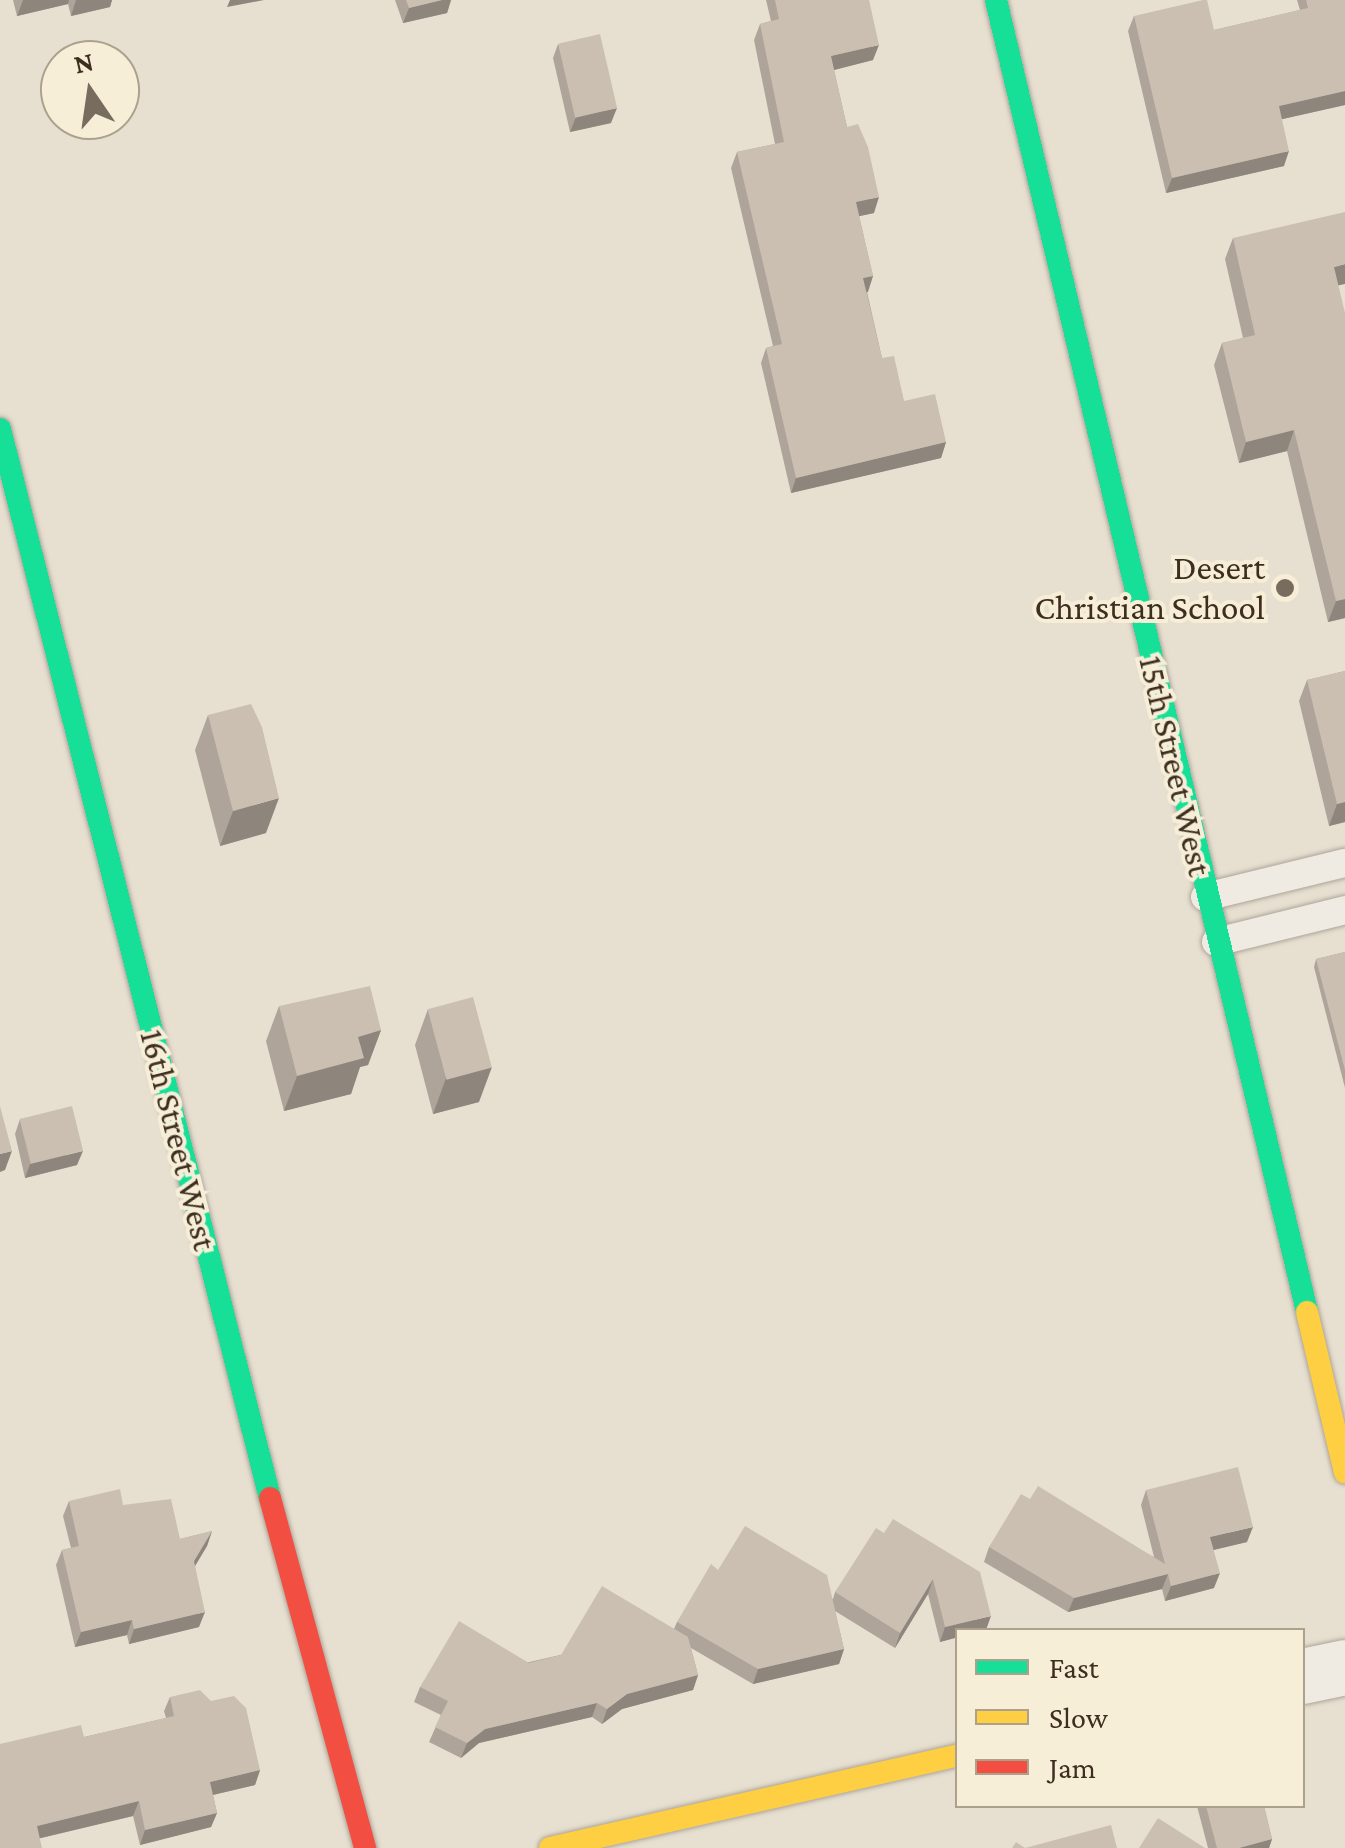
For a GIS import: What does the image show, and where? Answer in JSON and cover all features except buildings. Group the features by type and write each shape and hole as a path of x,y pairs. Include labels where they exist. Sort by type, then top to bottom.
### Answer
{"street":[{"name":"15th Street West","path":"996,0 1205,897 1345,1473"},
{"name":"16th Street West","path":"0,429 239,1382 365,1848"},
{"path":"1305,1675 1345,1667"},
{"path":"550,1848 955,1756"}],"lane":[{"path":"1205,897 1345,863"},
{"path":"1216,942 1345,910"}],"traffic: fast":[{"path":"996,0 1307,1312"},
{"path":"0,429 270,1498"}],"traffic: slow":[{"path":"1307,1312 1345,1473"},
{"path":"550,1848 955,1756"}],"traffic: jam":[{"path":"270,1498 365,1848"}],"place":[{"name":"Desert Christian School","path":"1285,588"}]}
